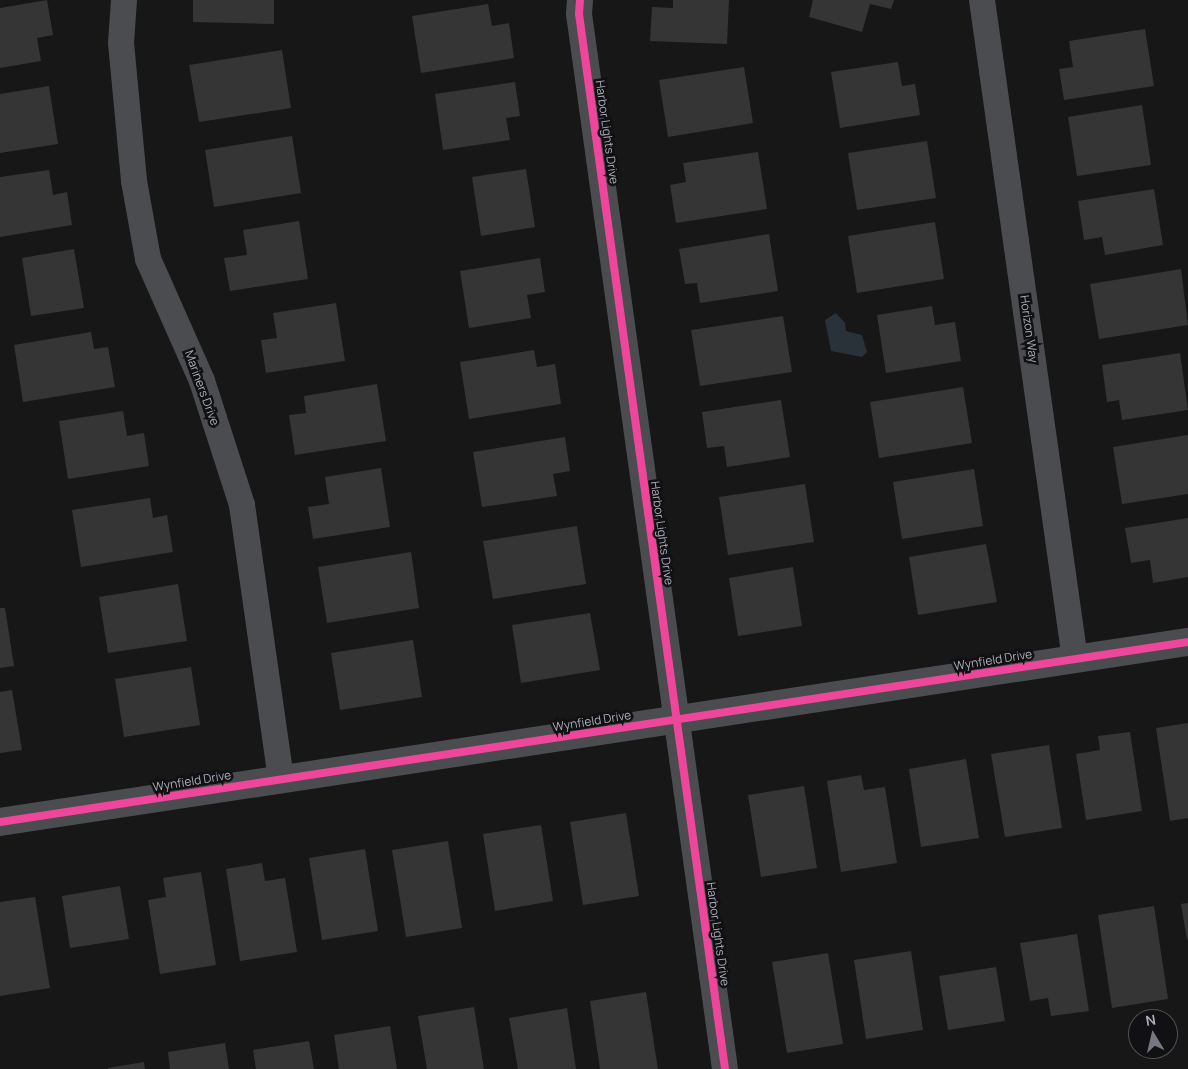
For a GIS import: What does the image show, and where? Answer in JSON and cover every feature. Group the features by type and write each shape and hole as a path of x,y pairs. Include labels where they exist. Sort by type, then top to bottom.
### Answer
{"street":[{"name":"Mariners Drive","path":"124,0 121,43 133,171 148,259 202,381 242,505 281,779"},
{"name":"Harbor Lights Drive","path":"580,0 579,14 725,1069"},
{"name":"Horizon Way","path":"982,0 1075,659"},
{"name":"Wynfield Drive","path":"0,822 1188,642"}],"shaded area":[{"path":"836,313 845,323 846,331 862,335 867,352 862,357 831,351 825,320"}],"building":[{"path":"47,0 53,35 37,38 41,61 0,68 0,8"},
{"path":"193,0 274,0 274,24 193,22"},
{"path":"673,0 729,0 727,44 650,41 652,7 673,8"},
{"path":"813,0 894,0 891,9 870,4 862,32 809,17"},
{"path":"488,4 492,26 509,23 514,58 421,73 412,16"},
{"path":"1145,29 1154,86 1064,100 1059,69 1073,67 1069,41"},
{"path":"282,50 291,108 199,122 189,65"},
{"path":"898,62 902,86 915,84 920,115 840,128 831,72"},
{"path":"744,67 753,123 668,137 659,80"},
{"path":"515,82 520,116 506,118 510,140 443,150 435,94"},
{"path":"49,86 58,144 0,153 0,94"},
{"path":"1142,105 1151,165 1077,176 1068,117"},
{"path":"292,136 301,193 214,207 205,150"},
{"path":"927,141 936,198 857,210 848,153"},
{"path":"758,152 767,209 676,223 670,185 686,182 683,163"},
{"path":"526,169 535,227 481,236 472,177"},
{"path":"49,170 53,195 67,192 72,225 0,237 0,177"},
{"path":"1154,189 1163,245 1105,255 1102,237 1084,240 1078,201"},
{"path":"299,221 308,279 230,291 224,258 247,255 243,230"},
{"path":"935,222 944,279 857,293 848,236"},
{"path":"769,234 778,291 700,303 697,283 685,284 679,249"},
{"path":"74,249 84,308 31,316 22,258"},
{"path":"540,258 545,292 527,295 531,318 469,328 460,271"},
{"path":"1181,269 1188,325 1099,339 1090,284"},
{"path":"336,303 345,361 266,373 261,340 277,338 273,313"},
{"path":"932,306 935,325 955,322 961,361 886,373 877,315"},
{"path":"783,316 792,372 700,386 691,330"},
{"path":"91,332 94,349 108,347 115,387 23,402 14,345"},
{"path":"534,350 537,367 555,364 561,404 469,419 460,362"},
{"path":"1180,353 1188,410 1122,420 1119,400 1107,402 1102,365"},
{"path":"377,384 386,441 295,455 289,415 306,413 304,396"},
{"path":"963,387 972,443 879,458 870,402"},
{"path":"781,400 790,457 727,467 724,446 707,448 702,412"},
{"path":"123,411 127,436 144,433 149,466 68,479 59,421"},
{"path":"1188,435 1188,494 1122,504 1113,447"},
{"path":"565,437 570,471 553,474 557,496 482,507 473,452"},
{"path":"381,468 390,527 313,539 308,507 329,504 325,477"},
{"path":"974,469 983,526 902,539 893,482"},
{"path":"805,484 814,542 728,555 719,497"},
{"path":"150,498 153,518 167,515 173,552 81,567 72,510"},
{"path":"1188,518 1188,577 1153,583 1150,560 1131,563 1125,528"},
{"path":"577,526 586,584 493,599 483,541"},
{"path":"986,544 997,602 918,615 909,557"},
{"path":"411,552 419,608 327,623 318,567"},
{"path":"793,567 802,626 738,636 729,578"},
{"path":"178,584 187,641 108,653 99,597"},
{"path":"0,608 5,608 14,666 0,668"},
{"path":"590,613 600,670 521,683 512,625"},
{"path":"413,640 422,697 340,710 331,653"},
{"path":"191,667 200,725 124,737 115,679"},
{"path":"12,690 22,750 0,753 0,692"},
{"path":"1188,723 1188,818 1170,821 1156,728"},
{"path":"1130,732 1142,811 1086,820 1076,754 1100,750 1098,736"},
{"path":"1049,745 1062,828 1005,837 991,754"},
{"path":"966,759 979,838 921,847 909,769"},
{"path":"861,775 864,790 885,787 897,863 841,872 827,781"},
{"path":"804,786 817,868 761,877 748,795"},
{"path":"626,813 639,896 583,905 570,822"},
{"path":"541,825 553,901 495,911 483,834"},
{"path":"448,841 462,928 406,937 392,850"},
{"path":"365,849 378,931 322,940 309,858"},
{"path":"262,863 265,881 285,878 297,952 240,961 226,869"},
{"path":"201,872 216,965 160,974 148,900 166,897 163,878"},
{"path":"120,886 129,939 70,948 62,896"},
{"path":"35,897 50,988 0,996 0,902"},
{"path":"1188,903 1188,939 1187,940 1181,904"},
{"path":"1154,906 1168,999 1112,1008 1098,915"},
{"path":"1077,934 1089,1011 1051,1016 1048,998 1030,1001 1020,943"},
{"path":"911,951 923,1030 866,1039 854,960"},
{"path":"828,953 843,1044 787,1053 772,962"},
{"path":"996,967 1005,1021 948,1030 939,976"},
{"path":"646,992 658,1069 600,1069 590,1001"},
{"path":"474,1007 484,1069 427,1069 418,1016"},
{"path":"567,1008 576,1069 518,1069 509,1018"},
{"path":"390,1026 397,1069 339,1069 334,1035"},
{"path":"309,1041 314,1069 256,1069 253,1050"},
{"path":"225,1043 229,1069 170,1069 168,1052"},
{"path":"144,1062 145,1069 108,1069 108,1068"}],"cycle path":[{"path":"580,0 579,14 725,1069"},
{"path":"0,822 1188,642"}]}
